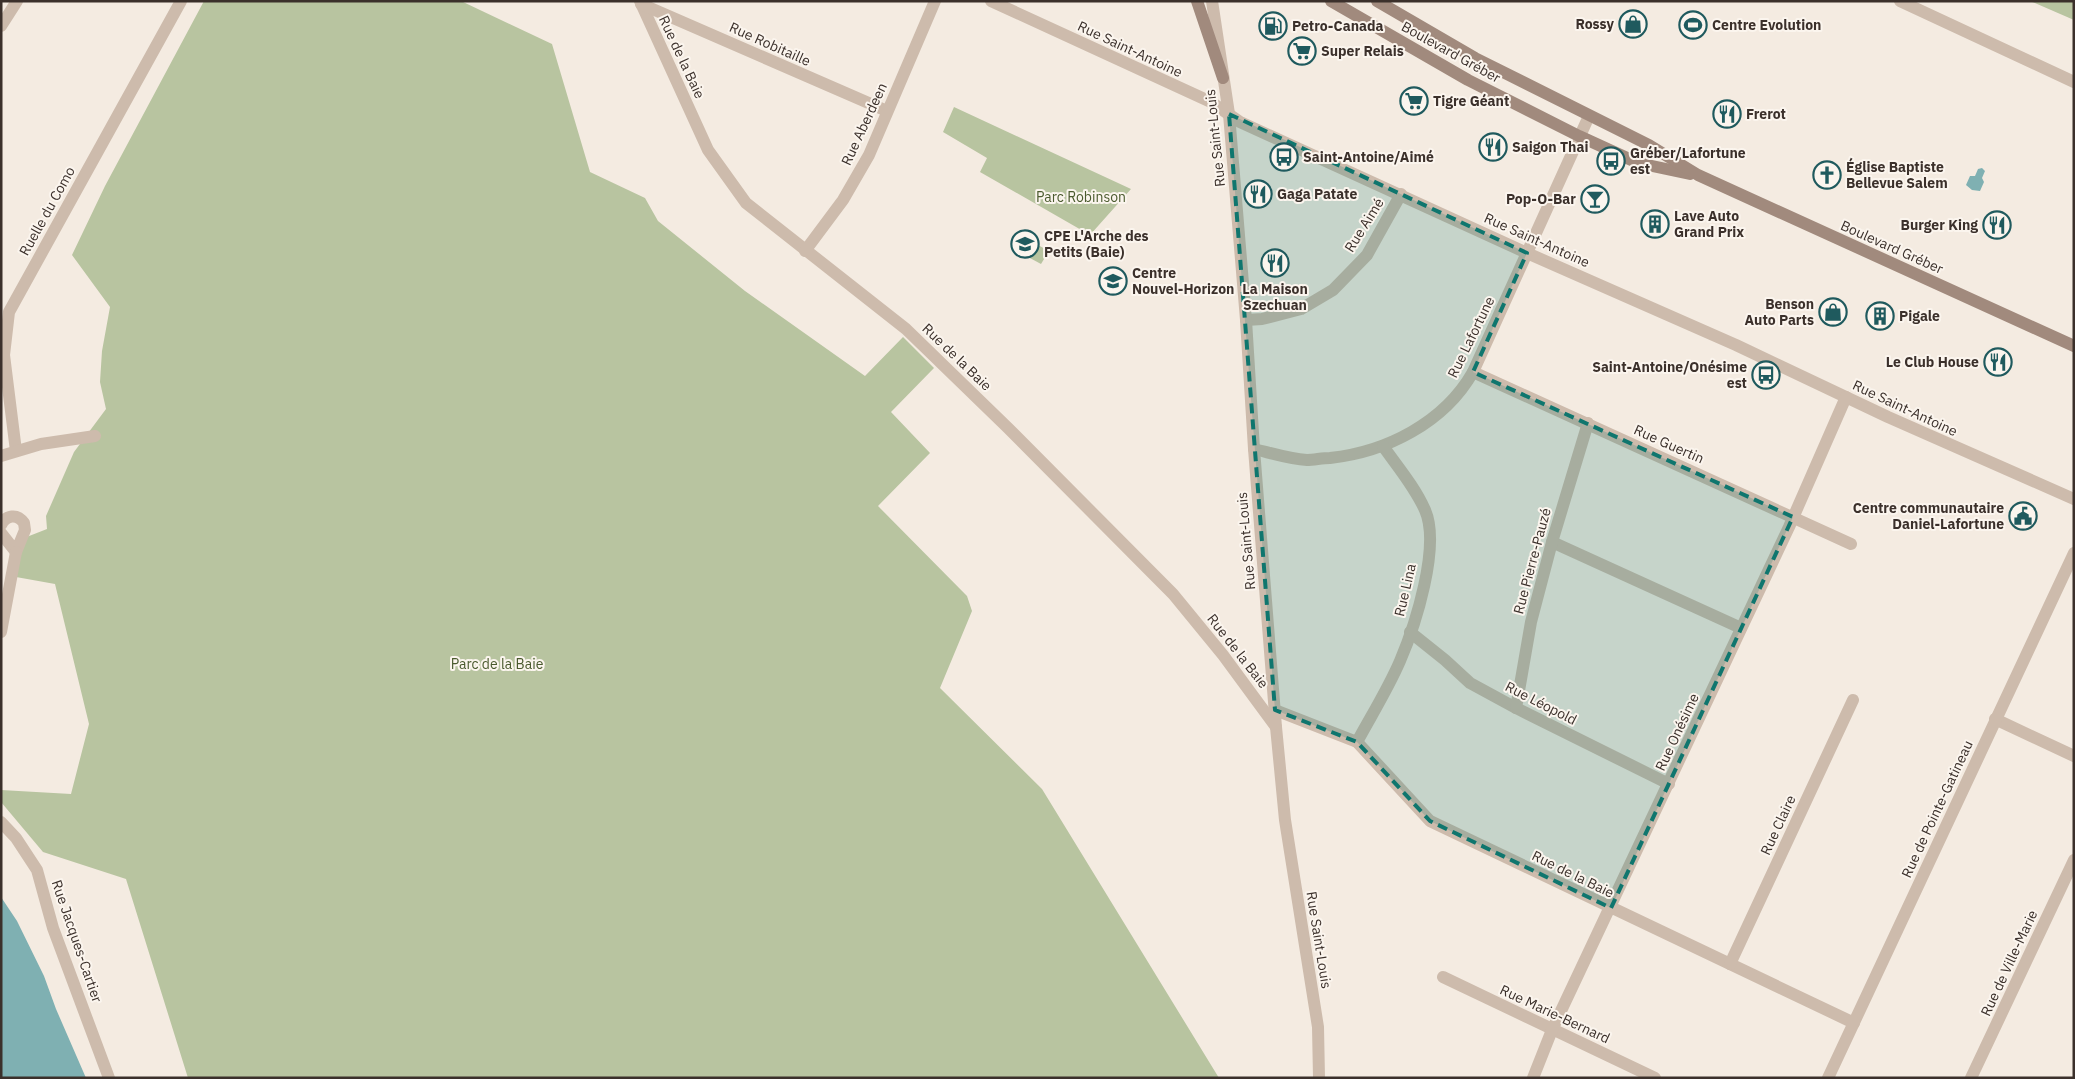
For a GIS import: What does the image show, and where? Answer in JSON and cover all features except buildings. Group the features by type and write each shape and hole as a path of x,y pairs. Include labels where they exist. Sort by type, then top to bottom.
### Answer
{"main road":[{"path":"1197,1 1223,78"},
{"name":"Boulevard Gréber","path":"1331,1 1468,80 1638,164 1698,175"},
{"name":"Boulevard Gréber","path":"1377,1 1476,58 1649,145 1698,175 2074,346"}],"street":[{"path":"1,26 17,1"},
{"name":"Ruelle du Como","path":"16,451 4,355 9,312 181,1"},
{"name":"Rue Aberdeen","path":"805,250 847,192 869,155 935,1"},
{"name":"Rue Saint-Antoine","path":"991,1 1211,102 1240,122 2074,499"},
{"name":"Rue Saint-Louis","path":"1212,1 1229,114 1246,320 1254,450 1285,820 1318,1027 1319,1078"},
{"path":"1900,1 2074,82"},
{"name":"Rue Robitaille","path":"641,2 887,112"},
{"name":"Rue de la Baie","path":"641,2 708,150 746,203 906,328 1174,594 1223,655 1276,727"},
{"name":"Rue Lafortune","path":"1254,450 1307,460 1344,456 1383,446 1424,424 1448,406 1465,386 1473,372 1589,116"},
{"name":"Rue Aimé","path":"1246,320 1262,319 1302,309 1333,290 1367,255 1401,194"},
{"name":"Rue Guertin","path":"1473,372 1851,544"},
{"name":"Rue Onésime","path":"1533,1078 1552,1030 1794,517 1846,397"},
{"name":"Rue Pierre-Pauzé","path":"1516,708 1531,622 1552,542 1588,423"},
{"path":"1,456 41,444 95,436"},
{"name":"Rue Lina","path":"1357,742 1400,662 1425,580 1431,532 1425,510 1383,446"},
{"path":"1,526 3,521 10,517 18,517 24,523 25,530 16,552 1,632"},
{"path":"1,532 16,552"},
{"path":"1552,542 1741,628"},
{"name":"Rue de Pointe-Gatineau","path":"1828,1078 2074,553"},
{"name":"Rue Léopold","path":"1410,632 1470,683 1669,784"},
{"name":"Rue Claire","path":"1730,964 1853,700"},
{"name":"Rue de la Baie","path":"1275,710 1357,742 1430,821 1854,1023"},
{"path":"1995,719 2074,756"},
{"name":"Rue Jacques-Cartier","path":"1,822 16,838 37,870 73,983 109,1078"},
{"name":"Rue de Ville-Marie","path":"1971,1078 2074,860"},
{"name":"Rue Marie-Bernard","path":"1442,977 1654,1078"}],"highlighted area":[{"path":"1229,114 1527,253 1473,372 1793,517 1611,908 1430,821 1357,742 1275,710"}],"green space":[{"name":"Parc de la Baie","path":"204,1 461,1 552,44 590,172 645,198 658,221 745,291 865,376 903,337 934,368 891,412 930,453 878,506 967,596 972,611 940,688 1042,789 1219,1078 188,1078 126,879 43,852 1,802 1,790 71,794 89,724 55,584 16,577 24,538 47,529 46,516 74,452 106,409 100,382 102,351 110,307 72,255 105,186"},
{"path":"2030,1 2074,1 2074,20"},
{"name":"Parc Robinson","path":"954,107 1131,189 1090,235 980,172 987,158 943,132"},
{"path":"1036,244 1049,251 1041,264 1028,257"}],"water":[{"path":"1982,168 1985,171 1982,178 1984,182 1980,191 1972,190 1966,185 1970,176 1975,176 1978,169"},
{"path":"1,897 17,921 44,976 86,1078 1,1078"}],"place":[{"name":"Rossy","path":"1633,24"},
{"name":"Centre Evolution","path":"1693,25"},
{"name":"Petro-Canada","path":"1273,26"},
{"name":"Super Relais","path":"1302,51"},
{"name":"Tigre Géant","path":"1414,101"},
{"name":"Frerot","path":"1727,114"},
{"name":"Saigon Thai","path":"1493,147"},
{"name":"Saint-Antoine/Aimé","path":"1284,157"},
{"name":"Gréber/Lafortune est","path":"1611,161"},
{"name":"Église Baptiste Bellevue Salem","path":"1827,175"},
{"name":"Gaga Patate","path":"1258,194"},
{"name":"Pop-O-Bar","path":"1595,199"},
{"name":"Lave Auto Grand Prix","path":"1655,224"},
{"name":"Burger King","path":"1997,225"},
{"name":"CPE L'Arche des Petits (Baie)","path":"1025,244"},
{"name":"La Maison Szechuan","path":"1275,263"},
{"name":"Centre Nouvel-Horizon","path":"1113,281"},
{"name":"Benson Auto Parts","path":"1833,312"},
{"name":"Pigale","path":"1880,316"},
{"name":"Le Club House","path":"1998,362"},
{"name":"Saint-Antoine/Onésime est","path":"1766,375"},
{"name":"Centre communautaire Daniel-Lafortune","path":"2023,516"}]}
